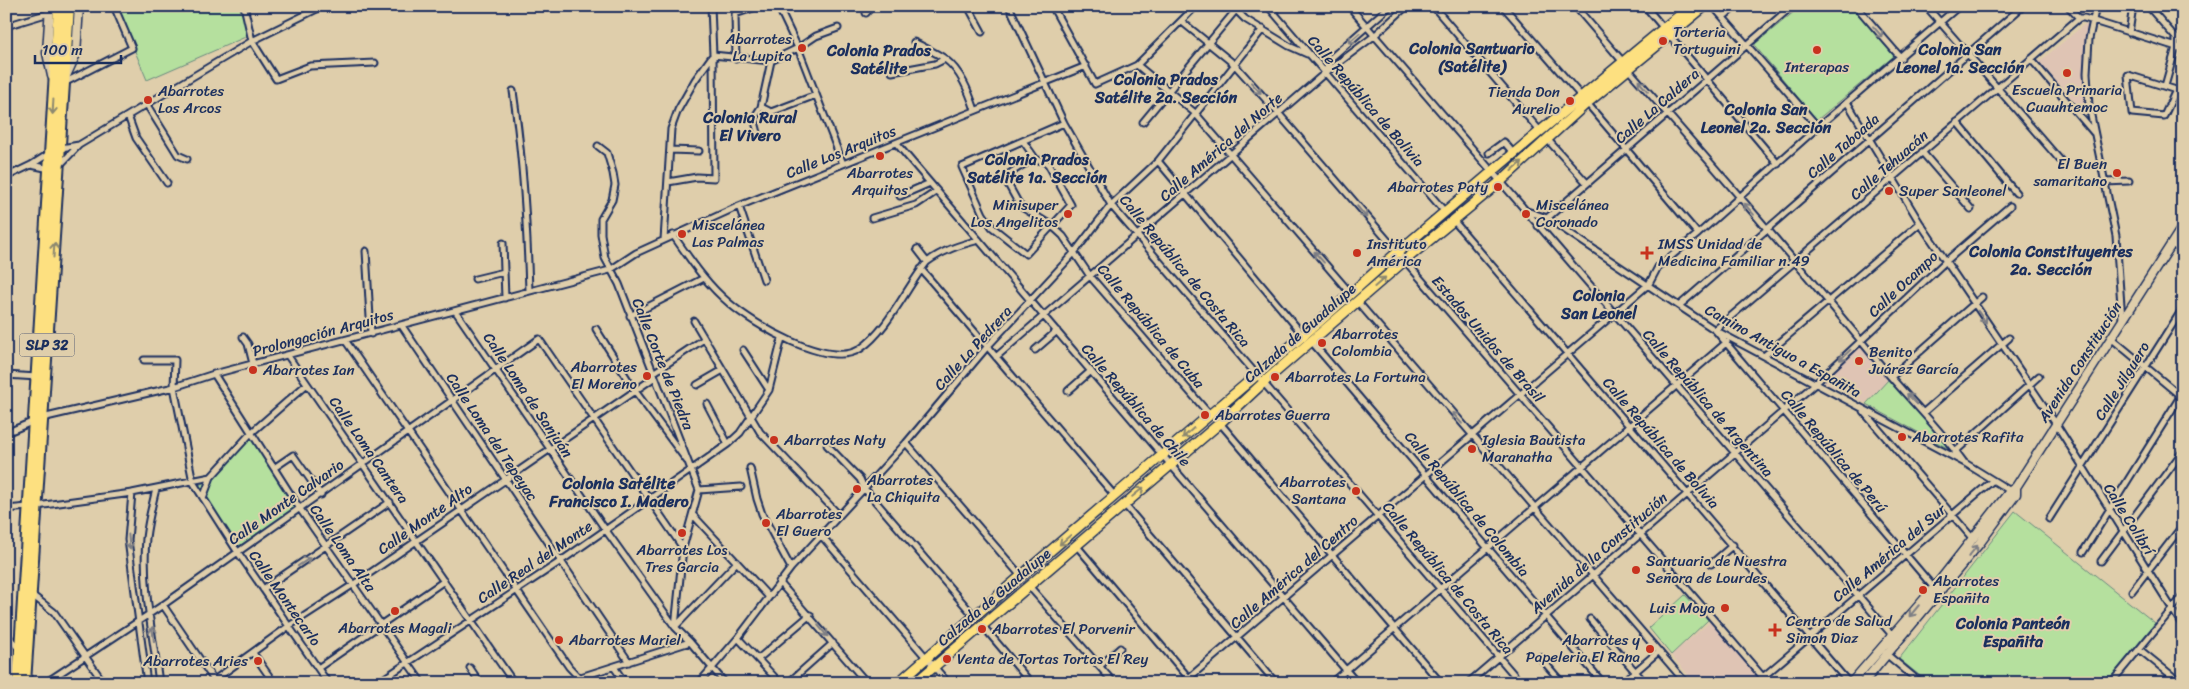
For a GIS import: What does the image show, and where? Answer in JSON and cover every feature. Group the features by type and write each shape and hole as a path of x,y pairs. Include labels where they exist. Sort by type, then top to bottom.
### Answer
{"highway":[{"name":"SLP 32","path":"21,682 20,650 32,506 56,150 60,6"},
{"name":"SLP 32","path":"59,84 69,6"},
{"name":"SLP 32","path":"38,419 37,377 55,167"},
{"name":"SLP 32","path":"21,682 31,594 32,506"}],"main road":[{"path":"59,84 76,54 79,6"},
{"name":"Calzada de Guadalupe","path":"915,683 1220,423 1308,338 1354,298 1404,261 1500,182 1544,135 1626,65 1690,6"},
{"name":"Calzada de Guadalupe","path":"1626,65 1671,36 1705,6"},
{"path":"50,10 47,53 59,84"},
{"name":"Calzada de Guadalupe","path":"1354,298 1397,253 1514,155 1544,135"},
{"name":"Avenida Constitución","path":"1863,683 1888,656 1979,544 2183,226"},
{"name":"Calzada de Guadalupe","path":"898,683 1256,374 1308,338"},
{"name":"Avenida Constitución","path":"1850,683 1934,588 2014,491"}],"street":[{"path":"59,84 132,48 114,6"},
{"path":"244,6 252,42 276,79 310,66 375,63"},
{"path":"31,165 55,167 79,145 252,42 323,6"},
{"path":"668,182 714,178 711,6"},
{"path":"736,59 735,14 759,6"},
{"path":"778,6 798,48 842,164"},
{"path":"866,13 872,6"},
{"path":"968,6 982,32"},
{"path":"1052,6 1095,84 1137,65 1196,6"},
{"name":"Calle República de Bolivia","path":"1268,6 1445,213"},
{"name":"Calle República de Argentina","path":"1349,6 1893,636"},
{"name":"Calle América del Norte","path":"1325,73 1331,58 1390,6"},
{"name":"Calle América del Norte","path":"996,357 1325,73 1374,36 1407,6"},
{"path":"1433,6 1588,183"},
{"path":"1503,6 1698,234"},
{"path":"1575,6 1891,377 1924,412 1965,463"},
{"path":"1645,6 1778,164"},
{"path":"1714,6 1818,127"},
{"path":"1723,17 1736,6"},
{"path":"1856,6 1900,58"},
{"path":"1926,6 2060,160"},
{"name":"Calle América del Centro","path":"1183,683 1649,284 1658,267 1778,164 1818,127 1941,24 1959,6"},
{"name":"Calle Taboada","path":"1680,305 2023,6"},
{"path":"2068,6 2078,18 2084,18 2183,49"},
{"path":"2096,6 2089,39 2087,73 2089,106 2116,236 2122,321"},
{"path":"2130,33 2133,6"},
{"path":"2148,6 2174,33 2176,38 2176,47 2165,86"},
{"name":"Calle República de Costa Rica","path":"1009,7 1064,123 1111,205 1520,683"},
{"name":"Calle La Caldera","path":"1538,226 1747,45 1788,7"},
{"path":"1143,122 1208,43 1234,8 1245,19 1289,46 1309,55"},
{"path":"6,26 50,10"},
{"name":"Calle Tehuacán","path":"1715,330 2078,18"},
{"name":"Estados Unidos de Brasil","path":"1181,21 1234,64 1279,114 1768,683"},
{"path":"712,55 736,59 771,61 798,48 816,36 838,28"},
{"name":"Calle La Pedrera","path":"699,683 738,638 791,568 906,443 987,347 1074,253 1111,205 1158,161 1263,29"},
{"path":"914,42 945,59 961,78 969,92 975,110"},
{"path":"664,240 672,128 678,110 712,55"},
{"path":"892,72 935,64 945,59"},
{"path":"2031,59 2095,133"},
{"path":"758,133 754,118 761,107 771,61"},
{"path":"1137,65 1195,113 1686,683"},
{"name":"Calle Los Arquitos","path":"610,270 636,253 739,206 1086,66"},
{"path":"2128,75 2165,86 2176,90 2164,116 2132,113 2128,75"},
{"path":"513,91 520,136 525,193 529,291"},
{"path":"761,107 771,112 816,95"},
{"name":"Calle Colibrí","path":"1848,102 1945,262 2056,424 2108,510 2183,626"},
{"path":"147,105 178,155 187,159"},
{"path":"128,116 136,138 167,183"},
{"path":"1957,122 2016,193"},
{"path":"1023,141 1035,158 1042,159 1048,164 1071,205 1026,254 992,227 983,214 962,167 1064,123"},
{"path":"1489,153 1504,142 1514,155"},
{"name":"Calle República de Chile","path":"896,143 1357,683"},
{"path":"6,177 56,150 79,145"},
{"name":"Calle Corte de Piedra","path":"598,146 607,153 615,184 612,200 600,219 600,234 605,258 618,284 692,468"},
{"path":"670,150 699,150"},
{"path":"1922,152 1971,209"},
{"name":"Calle República de Cuba","path":"1035,158 1004,178 1020,206 1051,225 1064,236 1090,276 1209,414"},
{"name":"Calle República de Colombia","path":"1158,161 1185,195 1603,683"},
{"path":"2105,182 2129,181"},
{"path":"900,196 930,183"},
{"path":"872,218 916,205 937,191"},
{"path":"739,206 764,280"},
{"name":"Calle Ocampo","path":"1816,383 1945,262 2010,206"},
{"name":"Camino Antiguo a Españita","path":"1524,210 1547,218 1649,284 1715,330 1965,463 1992,481 2014,491"},
{"name":"Calle República de Bolivia","path":"1452,220 1850,683"},
{"path":"1764,356 1920,222"},
{"path":"673,236 704,278 729,304 782,338 821,353 843,353 858,350 880,330 927,262 936,255 954,247 979,240"},
{"path":"503,243 505,298"},
{"path":"2172,243 2183,252"},
{"path":"917,248 927,262"},
{"path":"366,251 370,334"},
{"path":"921,269 1115,497"},
{"name":"Prolongación Arquitos","path":"6,433 38,419 174,386 610,270"},
{"path":"475,279 504,272"},
{"path":"630,316 704,278"},
{"path":"1891,377 1982,297"},
{"name":"Calle Jilguero","path":"2049,519 2183,308"},
{"name":"Calle Loma de Sanjuán","path":"456,312 604,530 674,627 690,642 725,683"},
{"path":"694,321 760,432 839,515"},
{"name":"Calle Loma del Tepeyac","path":"402,326 629,662"},
{"path":"596,329 635,391 692,468 699,490 683,548 674,627"},
{"name":"Calle República de Perú","path":"1715,330 1934,588"},
{"path":"1035,350 1057,331"},
{"path":"242,337 248,344 253,364"},
{"name":"Calle Real del Monte","path":"377,683 561,561 728,444 740,433 751,414 770,390 782,338"},
{"path":"1331,683 1731,338"},
{"path":"1924,412 2009,338"},
{"path":"2083,552 2182,395 2145,368 2111,338"},
{"name":"Calle Monte Calvario","path":"45,683 163,605 539,339 594,418"},
{"name":"Calle Monte Alto","path":"214,682 289,626 354,584 635,391 704,339"},
{"path":"345,340 569,666 584,683"},
{"path":"744,350 770,390"},
{"name":"Calle Loma Cantera","path":"288,356 514,683"},
{"name":"Calle Montecarlo","path":"144,360 175,360 174,386 193,482 237,551 328,683"},
{"path":"697,385 723,370"},
{"path":"1068,391 1091,371"},
{"name":"Calle Loma Alta","path":"214,374 300,509 422,683"},
{"path":"6,375 37,377"},
{"path":"1951,456 2038,376"},
{"name":"Avenida de la Constitución","path":"1468,683 1816,383"},
{"path":"203,498 211,477 251,433 307,384"},
{"path":"707,404 728,444"},
{"path":"1860,408 1973,539"},
{"path":"594,418 683,548"},
{"path":"1220,423 1441,683"},
{"path":"906,443 1022,576"},
{"path":"827,445 860,479 864,488 975,616"},
{"path":"2102,561 2122,531 2183,451"},
{"path":"274,468 293,455 320,495"},
{"path":"750,468 762,514 791,568"},
{"path":"6,509 132,493 211,477"},
{"name":"Calle América del Sur","path":"1756,683 1992,481"},
{"path":"699,490 741,488"},
{"path":"156,489 146,539 147,580 159,683"},
{"path":"132,493 128,540 147,683"},
{"path":"263,589 390,502"},
{"path":"1123,504 1276,683"},
{"path":"693,515 768,596"},
{"path":"2132,591 2183,525"},
{"path":"822,535 948,683"},
{"path":"1076,545 1193,683"},
{"path":"1711,564 1733,545"},
{"path":"674,627 738,562"},
{"path":"318,668 444,581"},
{"path":"779,582 810,615 867,683"},
{"path":"1029,586 1114,683"},
{"path":"31,594 54,612 104,683"},
{"path":"2112,682 2183,596"},
{"path":"163,605 214,682"},
{"path":"758,659 810,615"},
{"path":"1590,619 1644,683"},
{"path":"982,625 1031,683"},
{"path":"6,634 20,650"},
{"path":"738,638 780,683"},
{"path":"562,683 690,642"},
{"path":"788,683 833,643"},
{"path":"1100,666 1120,648"},
{"path":"1881,650 1918,682"},
{"path":"2139,650 2181,683"},
{"path":"1622,683 1659,651"},
{"path":"253,653 274,683"},
{"path":"1540,657 1562,683"},
{"path":"614,666 625,683"},
{"path":"470,668 480,683"},
{"path":"8,683 21,682"}],"shaded area":[{"name":"Escuela Primaria Cuauhtemoc","path":"2085,24 2088,25 2084,48 2084,85 2087,115 2039,62"},
{"name":"Benito Juárez García","path":"1861,344 1889,379 1865,403 1821,380"},
{"path":"1710,622 1758,678 1752,683 1695,683 1671,655"}],"green space":[{"path":"116,6 243,6 250,35 147,80"},
{"path":"1801,6 1851,6 1894,56 1817,120 1755,46 1755,44"},
{"path":"1889,379 1951,450 1866,404"},
{"path":"251,438 297,508 239,546 198,486 209,479 226,459"},
{"path":"2015,511 2155,623 2106,683 1929,683 1899,659"},
{"path":"1685,595 1708,620 1671,655 1649,628"}],"place":[{"name":"Torteria Tortuguini","path":"1663,41"},
{"name":"Abarrotes La Lupita","path":"802,48"},
{"name":"Interapas","path":"1817,50"},
{"name":"Escuela Primaria Cuauhtemoc","path":"2067,73"},
{"name":"Abarrotes Los Arcos","path":"148,100"},
{"name":"Tienda Don Aurelio","path":"1570,101"},
{"name":"Abarrotes Arquitos","path":"880,156"},
{"name":"El Buen samaritano","path":"2117,173"},
{"name":"Abarrotes Paty","path":"1498,187"},
{"name":"Super Sanleonel","path":"1889,191"},
{"name":"Minisuper Los Angelitos","path":"1068,214"},
{"name":"Miscelánea Coronado","path":"1526,214"},
{"name":"Miscelánea Las Palmas","path":"682,234"},
{"name":"Instituto América","path":"1357,253"},
{"name":"IMSS Unidad de Medicina Familiar n.49","path":"1647,253"},
{"name":"Abarrotes Colombia","path":"1322,343"},
{"name":"Benito Juárez García","path":"1859,361"},
{"name":"Abarrotes Ian","path":"253,370"},
{"name":"Abarrotes El Moreno","path":"647,376"},
{"name":"Abarrotes La Fortuna","path":"1275,377"},
{"name":"Abarrotes Guerra","path":"1205,415"},
{"name":"Abarrotes Rafita","path":"1902,437"},
{"name":"Abarrotes Naty","path":"774,440"},
{"name":"Iglesia Bautista Maranatha","path":"1472,449"},
{"name":"Abarrotes La Chiquita","path":"857,489"},
{"name":"Abarrotes Santana","path":"1356,491"},
{"name":"Abarrotes El Guero","path":"766,523"},
{"name":"Abarrotes Los Tres Garcia","path":"682,533"},
{"name":"Santuario de Nuestra Señora de Lourdes","path":"1636,570"},
{"name":"Abarrotes Españita","path":"1923,590"},
{"name":"Luis Moya","path":"1725,608"},
{"name":"Abarrotes Magali","path":"395,611"},
{"name":"Abarrotes El Porvenir","path":"982,629"},
{"name":"Centro de Salud Simon Diaz","path":"1775,630"},
{"name":"Abarrotes Mariel","path":"559,640"},
{"name":"Abarrotes y Papeleria El Rana","path":"1650,649"},
{"name":"Venta de Tortas Tortas El Rey","path":"947,659"},
{"name":"Abarrotes Aries","path":"258,661"}],"district":[{"name":"Colonia Santuario (Satélite)","path":"1472,57"},
{"name":"Colonia San Leonel 1a. Sección","path":"1960,58"},
{"name":"Colonia Prados Satélite","path":"879,59"},
{"name":"Colonia Prados Satélite 2a. Sección","path":"1166,88"},
{"name":"Colonia San Leonel 2a. Sección","path":"1766,118"},
{"name":"Colonia Rural El Vivero","path":"750,126"},
{"name":"Colonia Prados Satélite 1a. Sección","path":"1037,168"},
{"name":"Colonia Constituyentes 2a. Sección","path":"2051,260"},
{"name":"Colonia San Leonel","path":"1599,304"},
{"name":"Colonia Satélite Francisco I. Madero","path":"619,492"},
{"name":"Colonia Panteón Españita","path":"2013,632"}]}
